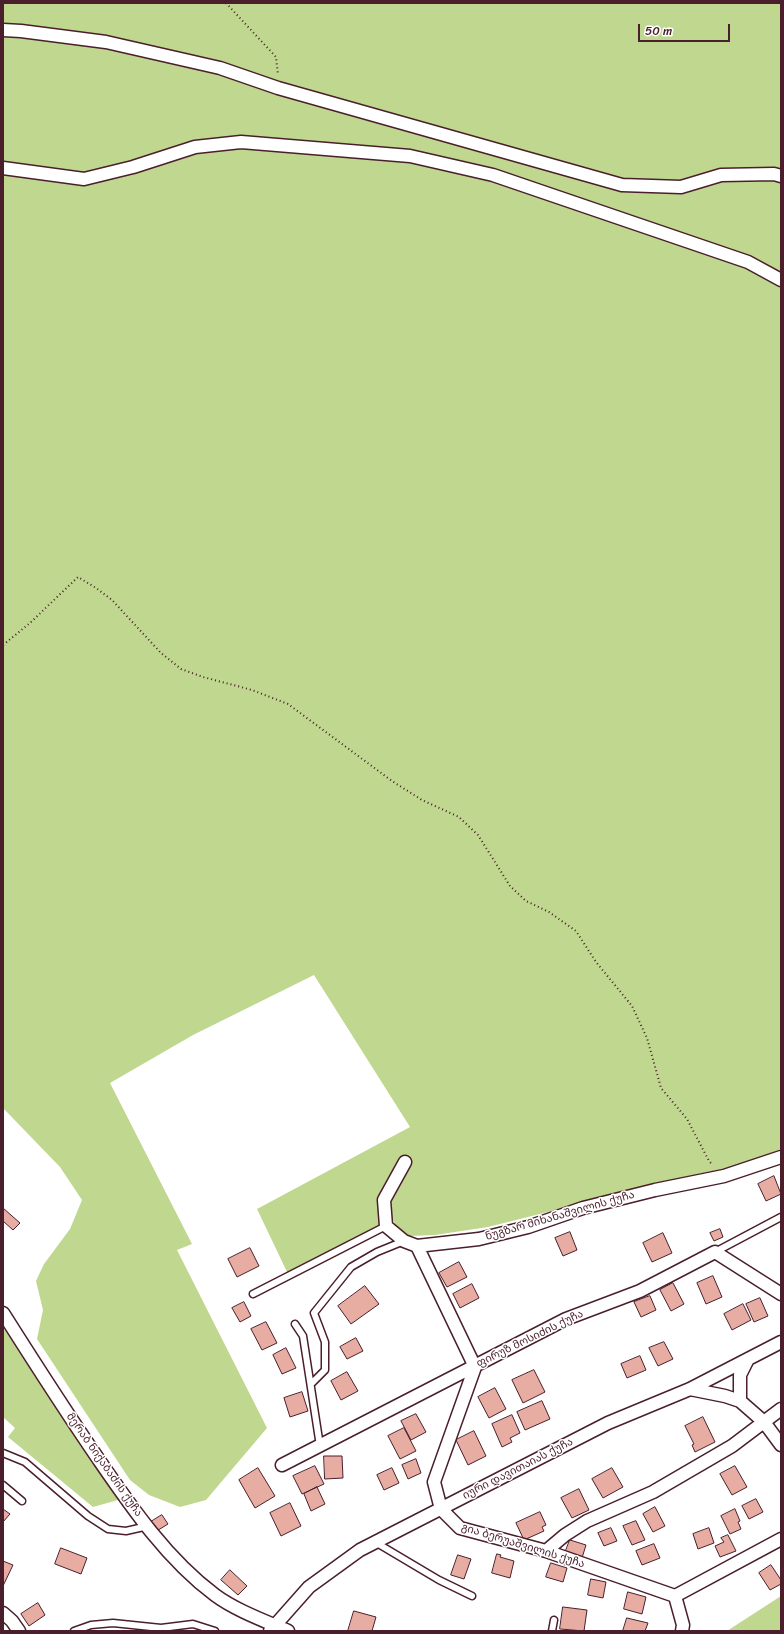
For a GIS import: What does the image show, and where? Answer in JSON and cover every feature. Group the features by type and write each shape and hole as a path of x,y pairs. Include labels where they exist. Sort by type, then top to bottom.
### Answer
{"street":[{"path":"3,30 106,42 220,68 278,88 622,185 682,187 721,175 774,174 781,176"},
{"path":"3,168 84,179 133,167 195,147 242,142 410,156 493,175 748,262 781,280"},
{"name":"ნუგზარ მიხანაშვილის ქუჩა","path":"386,1226 404,1241 417,1246 479,1239 528,1227 584,1208 655,1190 724,1176 781,1157"},
{"path":"386,1226 384,1200 405,1162"},
{"path":"417,1246 475,1367 434,1482 441,1509"},
{"path":"716,1252 781,1294"},
{"name":"ფირუზ მოსიძის ქუჩა","path":"282,1465 566,1319 640,1291 716,1252"},
{"name":"მერაბ ნიქაბაძის ქუჩა","path":"3,1313 61,1404 132,1508 184,1569 216,1596 273,1628 288,1631"},
{"name":"იური დავითაიას ქუჩა","path":"273,1628 309,1587 360,1550 608,1423 690,1389 781,1342"},
{"path":"740,1401 740,1375 748,1359"},
{"path":"690,1389 725,1396 740,1401 764,1422 781,1445"},
{"path":"546,1551 565,1535 587,1521 653,1492 732,1446 781,1409"},
{"name":"გია ბერუაშვილის ქუჩა","path":"441,1509 460,1528 546,1551 675,1596"},
{"path":"682,1631 683,1625 675,1596 781,1539"},
{"path":"3,1613 12,1621 19,1631"}],"lane":[{"name":"ფირუზ მოსიძის ქუჩა","path":"716,1252 781,1217"},
{"path":"254,1294 386,1226"},
{"path":"311,1384 325,1370 324,1342 314,1313 351,1267 377,1252 404,1241"},
{"path":"295,1324 303,1336 320,1446"},
{"path":"3,1453 25,1462 88,1516 108,1529 126,1531 148,1526"},
{"path":"3,1485 22,1501"},
{"path":"375,1542 439,1580 472,1596"},
{"path":"552,1631 554,1620"},
{"path":"74,1631 91,1625 112,1623 161,1628 193,1624 215,1631"}],"path":[{"path":"226,3 276,57 278,88"},
{"path":"3,645 30,623 78,577 112,600 161,653 181,669 203,678 252,690 288,704 392,781 422,800 459,817 478,835 510,886 526,901 549,912 576,931 596,962 632,1006 647,1038 661,1088 687,1120 709,1161 724,1176"}],"green space":[{"path":"3,3 781,3 781,1149 733,1168 707,1172 488,1227 435,1235 410,1236 397,1228 391,1216 376,1228 288,1274 257,1209 410,1127 314,975 193,1035 110,1083 192,1244 177,1250 267,1428 206,1500 180,1507 149,1495 130,1480 37,1339 43,1310 36,1281 44,1264 70,1229 82,1200 60,1167 3,1108"},
{"path":"3,1328 10,1336 118,1500 93,1507 8,1437 15,1428 3,1417"},
{"path":"781,1596 781,1631 727,1631"}],"building":[{"path":"774,1176 781,1194 766,1201 758,1184"},
{"path":"3,1208 20,1223 13,1230 3,1221"},
{"path":"720,1229 723,1237 714,1241 710,1233"},
{"path":"570,1232 577,1250 563,1256 555,1238"},
{"path":"663,1233 672,1253 652,1262 643,1243"},
{"path":"250,1248 259,1266 237,1277 228,1259"},
{"path":"459,1262 467,1277 447,1287 439,1273"},
{"path":"713,1276 722,1297 706,1304 697,1283"},
{"path":"673,1283 684,1304 671,1311 660,1290"},
{"path":"472,1284 479,1298 460,1308 453,1294"},
{"path":"365,1286 379,1304 351,1324 338,1306"},
{"path":"650,1296 656,1310 641,1317 634,1302"},
{"path":"760,1298 768,1316 754,1322 746,1304"},
{"path":"244,1302 251,1316 240,1322 232,1308"},
{"path":"743,1304 751,1320 732,1330 724,1314"},
{"path":"266,1322 277,1343 262,1350 251,1329"},
{"path":"356,1338 363,1351 347,1359 340,1347"},
{"path":"664,1342 673,1359 658,1366 649,1348"},
{"path":"286,1348 296,1368 282,1374 273,1355"},
{"path":"640,1356 646,1370 627,1378 621,1364"},
{"path":"534,1370 545,1392 523,1403 512,1380"},
{"path":"347,1372 358,1391 341,1400 331,1381"},
{"path":"495,1388 506,1409 489,1418 478,1397"},
{"path":"302,1392 308,1411 290,1417 284,1398"},
{"path":"542,1401 550,1419 525,1430 517,1412"},
{"path":"416,1414 426,1432 411,1440 401,1421"},
{"path":"512,1415 520,1433 510,1438 512,1442 502,1447 492,1424"},
{"path":"703,1417 715,1442 695,1452 692,1445 694,1444 685,1426"},
{"path":"404,1428 416,1451 400,1459 388,1436"},
{"path":"474,1431 486,1456 468,1465 456,1440"},
{"path":"324,1456 342,1456 343,1478 325,1479"},
{"path":"416,1459 421,1473 408,1479 402,1465"},
{"path":"315,1466 324,1484 302,1494 293,1476"},
{"path":"735,1466 747,1487 732,1495 720,1474"},
{"path":"258,1468 275,1496 255,1508 239,1480"},
{"path":"392,1468 399,1483 384,1490 377,1475"},
{"path":"612,1468 623,1487 603,1498 592,1479"},
{"path":"317,1487 325,1504 311,1511 304,1494"},
{"path":"579,1489 589,1510 572,1518 561,1498"},
{"path":"756,1499 763,1512 749,1519 742,1506"},
{"path":"290,1503 301,1526 281,1536 270,1513"},
{"path":"655,1507 665,1526 653,1532 643,1514"},
{"path":"3,1509 10,1514 3,1522"},
{"path":"735,1509 740,1521 738,1522 741,1529 730,1534 721,1516"},
{"path":"540,1512 546,1525 542,1527 544,1531 524,1540 516,1523"},
{"path":"162,1515 168,1524 155,1532 149,1523"},
{"path":"636,1521 645,1540 632,1545 623,1526"},
{"path":"611,1528 617,1541 604,1546 598,1533"},
{"path":"709,1528 714,1543 698,1549 693,1534"},
{"path":"728,1535 736,1551 720,1557 715,1546 724,1542 721,1538"},
{"path":"570,1540 586,1545 582,1558 565,1553"},
{"path":"654,1544 660,1558 642,1565 636,1551"},
{"path":"61,1548 87,1558 81,1574 55,1564"},
{"path":"497,1554 501,1555 500,1557 514,1561 510,1578 492,1573"},
{"path":"458,1555 471,1559 464,1579 451,1575"},
{"path":"3,1561 13,1565 3,1586"},
{"path":"551,1563 567,1568 563,1582 546,1577"},
{"path":"771,1565 781,1580 781,1584 770,1590 759,1573"},
{"path":"230,1570 247,1586 238,1595 221,1580"},
{"path":"591,1579 606,1582 603,1598 588,1595"},
{"path":"628,1592 646,1597 642,1614 624,1609"},
{"path":"38,1603 45,1615 29,1626 21,1614"},
{"path":"563,1607 587,1610 584,1631 560,1629"},
{"path":"354,1611 376,1617 372,1631 348,1631"},
{"path":"627,1618 648,1623 645,1631 623,1631"}]}
